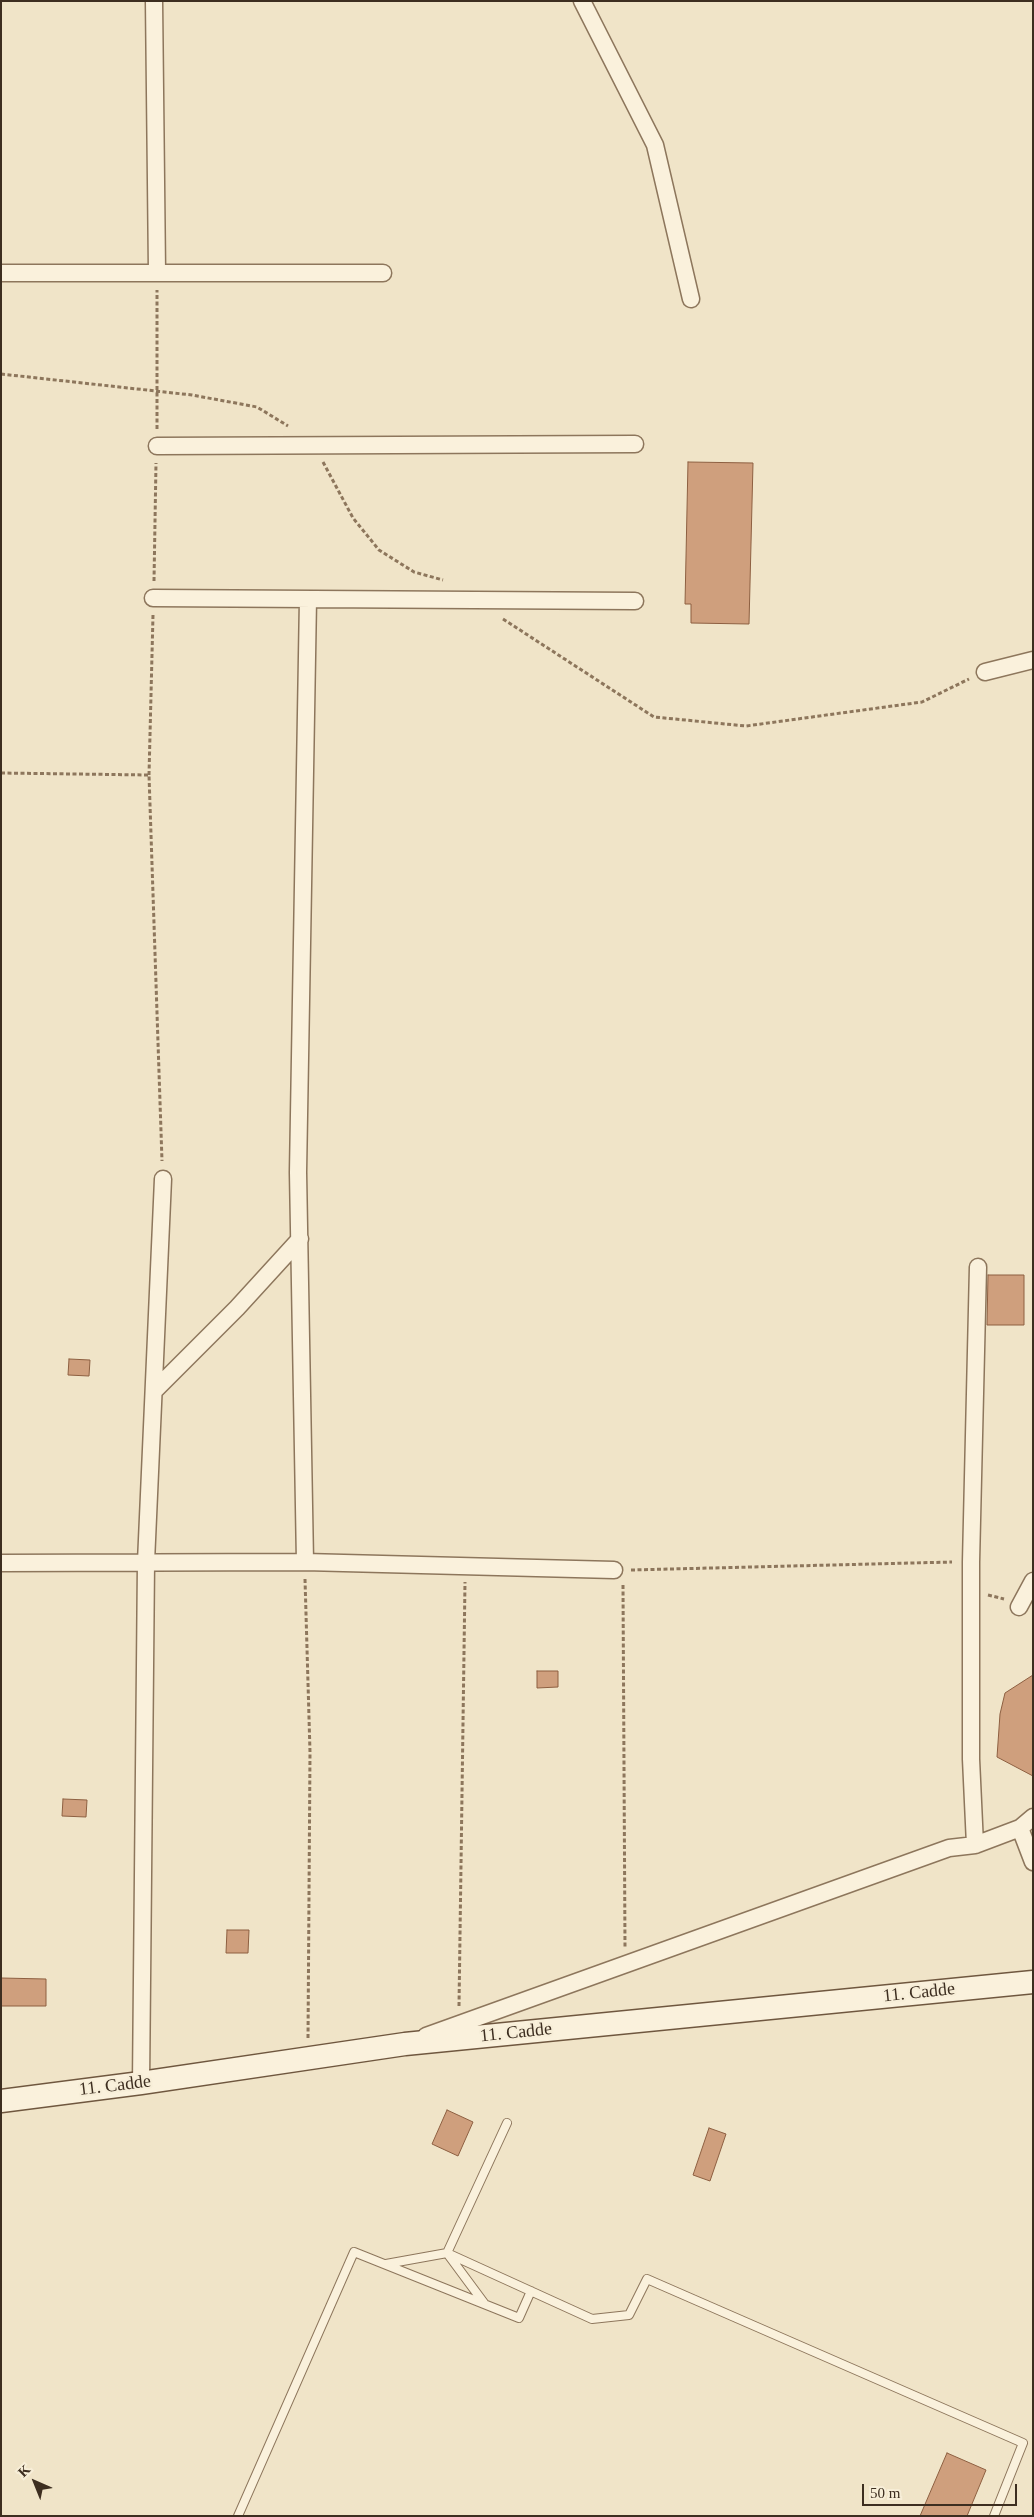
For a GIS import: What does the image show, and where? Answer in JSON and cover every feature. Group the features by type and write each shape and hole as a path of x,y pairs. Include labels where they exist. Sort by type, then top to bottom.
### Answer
{"street":[{"path":"154,1 157,272"},
{"path":"582,1 655,145 691,298"},
{"path":"1,273 383,273"},
{"path":"157,446 635,444"},
{"path":"153,598 635,601"},
{"path":"305,1562 298,1152 308,599"},
{"path":"985,672 1033,660"},
{"path":"141,2083 146,1562 163,1179"},
{"path":"154,1391 237,1308 300,1239"},
{"path":"975,1845 971,1759 970,1562 978,1267"},
{"path":"1,1563 305,1562 618,1570"},
{"path":"1019,1607 1033,1581"},
{"path":"405,2044 950,1848 975,1845 1027,1823 1033,1862"},
{"name":"11. Cadde","path":"1,2101 141,2083 405,2044 1033,1982"}],"lane":[{"path":"446,2253 507,2123"},
{"path":"238,2516 354,2252 519,2318 531,2291"},
{"path":"446,2253 485,2304"},
{"path":"386,2264 446,2253 592,2319 629,2315 647,2279 1023,2443 994,2516"}],"path":[{"path":"157,272 158,392 150,775 163,1179"},
{"path":"1,374 158,392 257,407 298,432 314,445 352,518 380,550 414,572 450,582"},
{"path":"484,600 492,612 654,717 746,726 922,702 985,672"},
{"path":"1,773 150,775"},
{"path":"305,1562 310,1752 308,2058"},
{"path":"625,1965 618,1570 970,1562"},
{"path":"459,2024 465,1566"}],"building":[{"path":"688,462 753,463 749,624 691,623 691,604 685,604"},
{"path":"988,1275 1024,1275 1024,1325 987,1325"},
{"path":"69,1359 90,1360 89,1376 68,1375"},
{"path":"537,1671 558,1671 558,1687 537,1688"},
{"path":"1033,1675 1033,1776 997,1757 1000,1714 1005,1693"},
{"path":"63,1799 87,1800 86,1817 62,1816"},
{"path":"227,1930 249,1930 248,1953 226,1953"},
{"path":"1,1978 46,1979 46,2006 1,2006"},
{"path":"447,2110 473,2122 458,2156 432,2144"},
{"path":"709,2128 726,2134 710,2181 693,2175"},
{"path":"947,2453 986,2470 967,2516 920,2516"}]}
